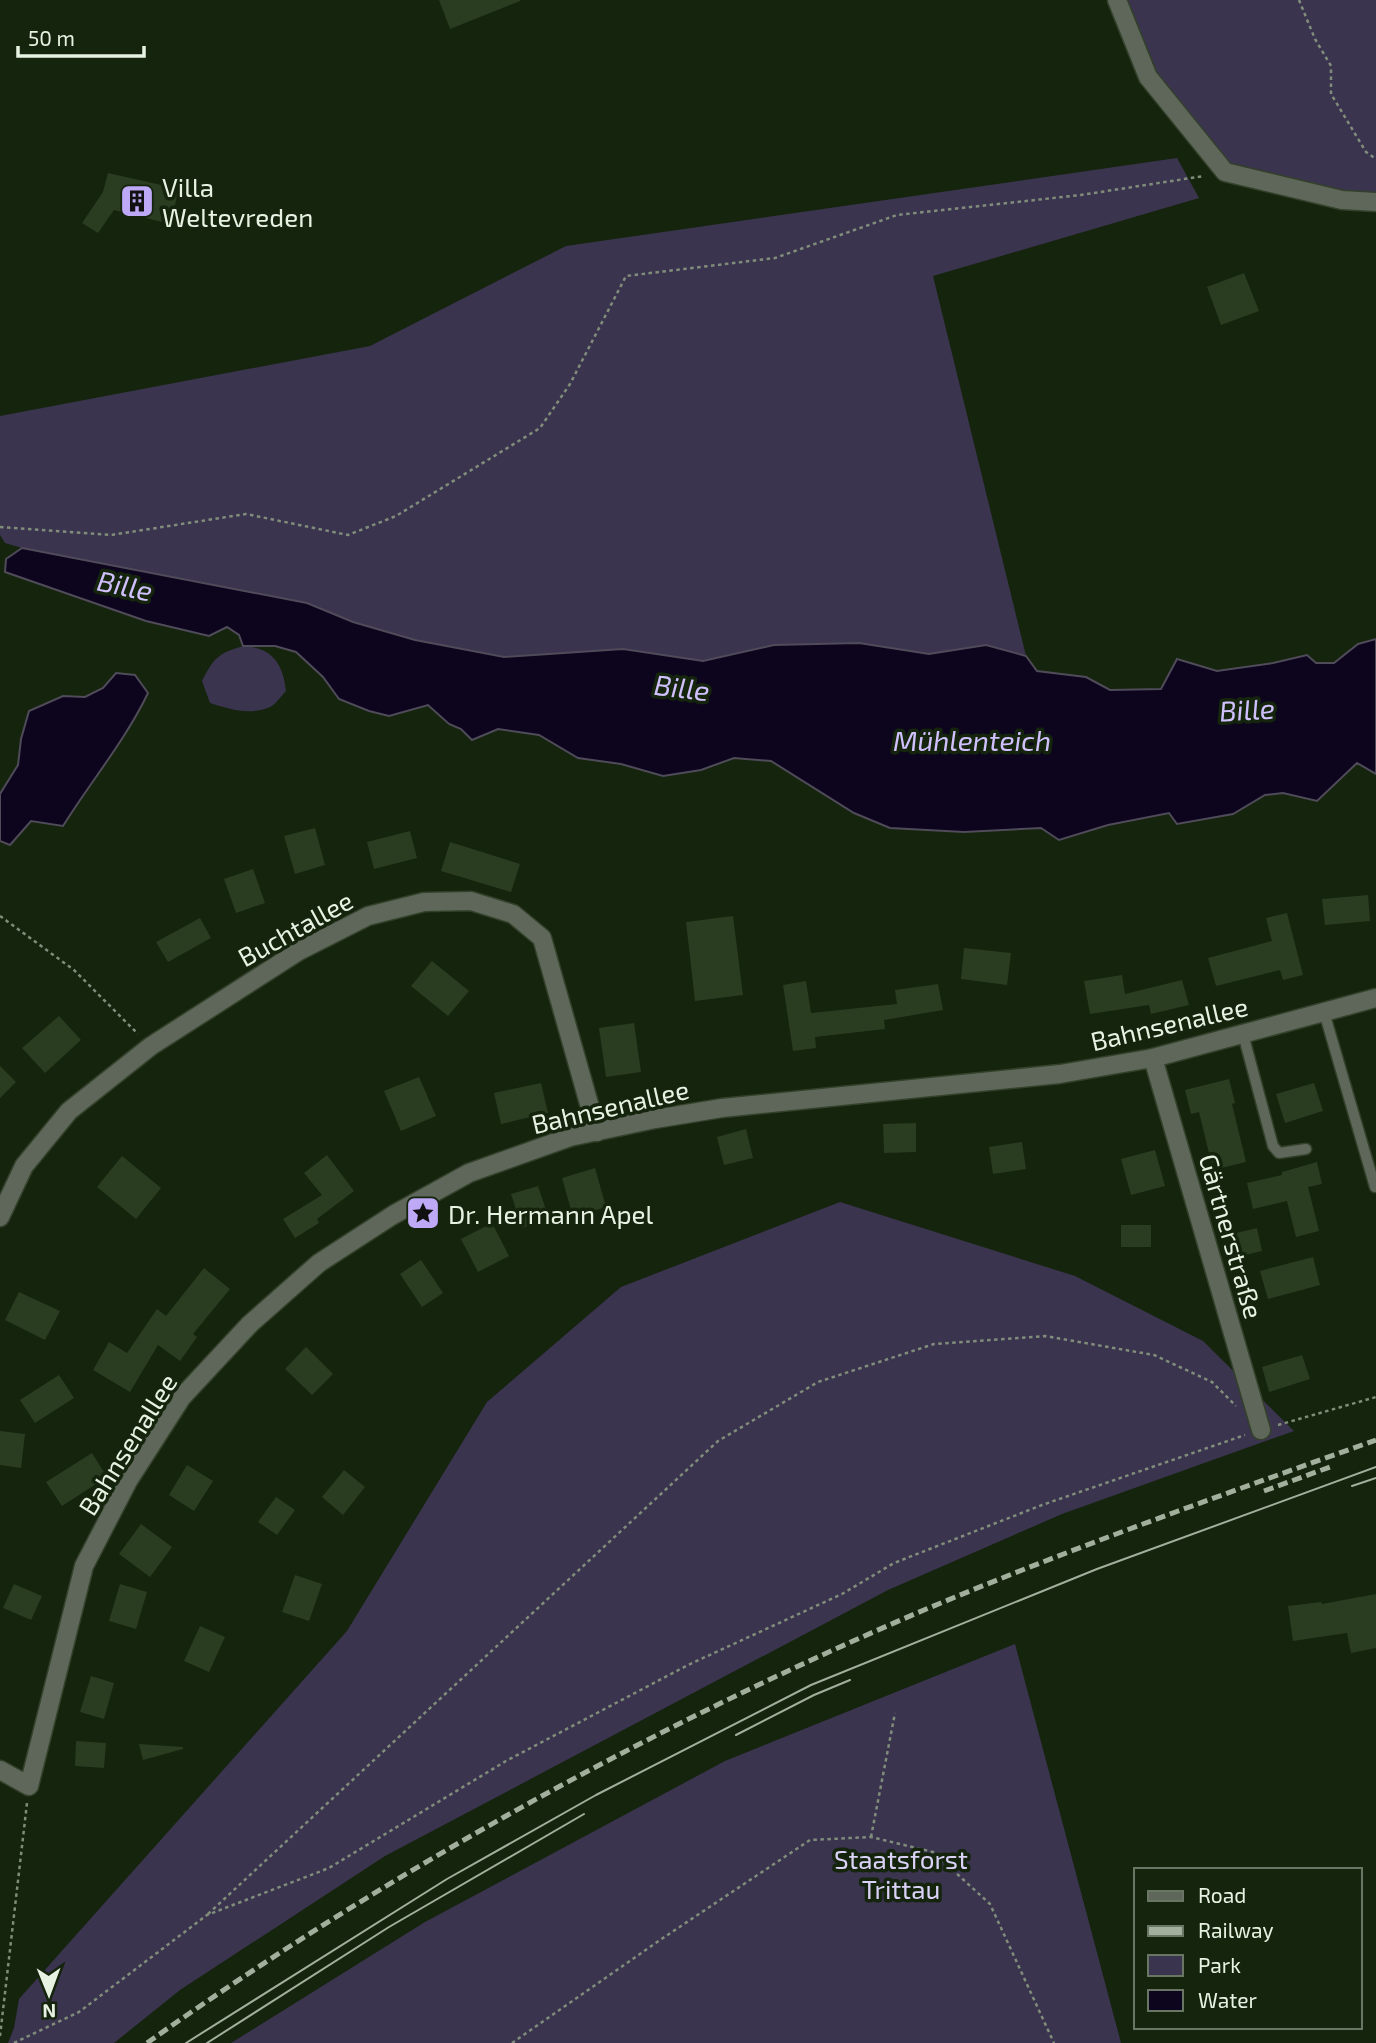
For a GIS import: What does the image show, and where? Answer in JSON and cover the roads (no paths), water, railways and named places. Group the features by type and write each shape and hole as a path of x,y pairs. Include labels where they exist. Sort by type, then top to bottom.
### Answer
{"street":[{"path":"1117,0 1148,77 1225,173 1342,200 1376,202"},
{"name":"Buchtallee","path":"0,1217 24,1166 69,1111 151,1046 299,951 368,916 424,902 471,901 513,914 542,938 597,1132"},
{"name":"Bahnsenallee","path":"0,1770 29,1786 84,1566 128,1481 182,1397 250,1324 319,1264 393,1216 469,1173 570,1137 722,1108 1060,1074 1153,1058 1376,998"},
{"name":"Gärtnerstraße","path":"1153,1058 1261,1430"}],"lane":[{"path":"1324,1012 1375,1187"},
{"path":"1243,1034 1273,1146 1279,1153 1306,1149"}],"water":[{"name":"Mühlenteich","path":"22,548 307,603 353,622 415,640 504,657 623,649 703,661 774,645 859,643 929,654 986,645 1026,656 1037,671 1086,677 1110,690 1161,689 1177,659 1217,671 1307,655 1316,663 1334,663 1358,644 1376,639 1376,774 1357,763 1317,801 1283,793 1265,795 1233,814 1177,824 1169,813 1108,825 1059,840 1041,828 964,832 890,828 854,813 771,761 734,758 701,770 663,776 621,764 578,758 539,735 498,729 472,740 428,705 389,716 369,711 339,699 323,677 296,652 275,646 243,646 239,635 227,627 209,636 146,621 5,572 6,559"},
{"path":"116,673 135,675 148,693 118,744 63,826 31,821 10,845 0,841 0,794 18,765 21,739 29,711 63,696 85,697 103,688"}],"tram line":[{"path":"186,2043 447,1879 596,1795 811,1685 1097,1569 1376,1467"},
{"path":"1352,1486 1376,1478"},
{"path":"736,1735 814,1695 850,1680"},
{"path":"207,2043 389,1927 584,1814"}],"railway":[{"path":"147,2043 238,1980 425,1863 618,1755 717,1705 816,1658 974,1589 1145,1523 1376,1440"},
{"path":"1264,1491 1330,1467"}],"place":[{"name":"Villa Weltevreden","path":"137,201"},
{"name":"Dr. Hermann Apel","path":"423,1213"}],"water label":[{"name":"Bille","path":"125,585"},
{"name":"Bille","path":"682,687"},
{"name":"Bille","path":"1247,709"}],"park label":[{"name":"Staatsforst Trittau","path":"901,1873"}]}
